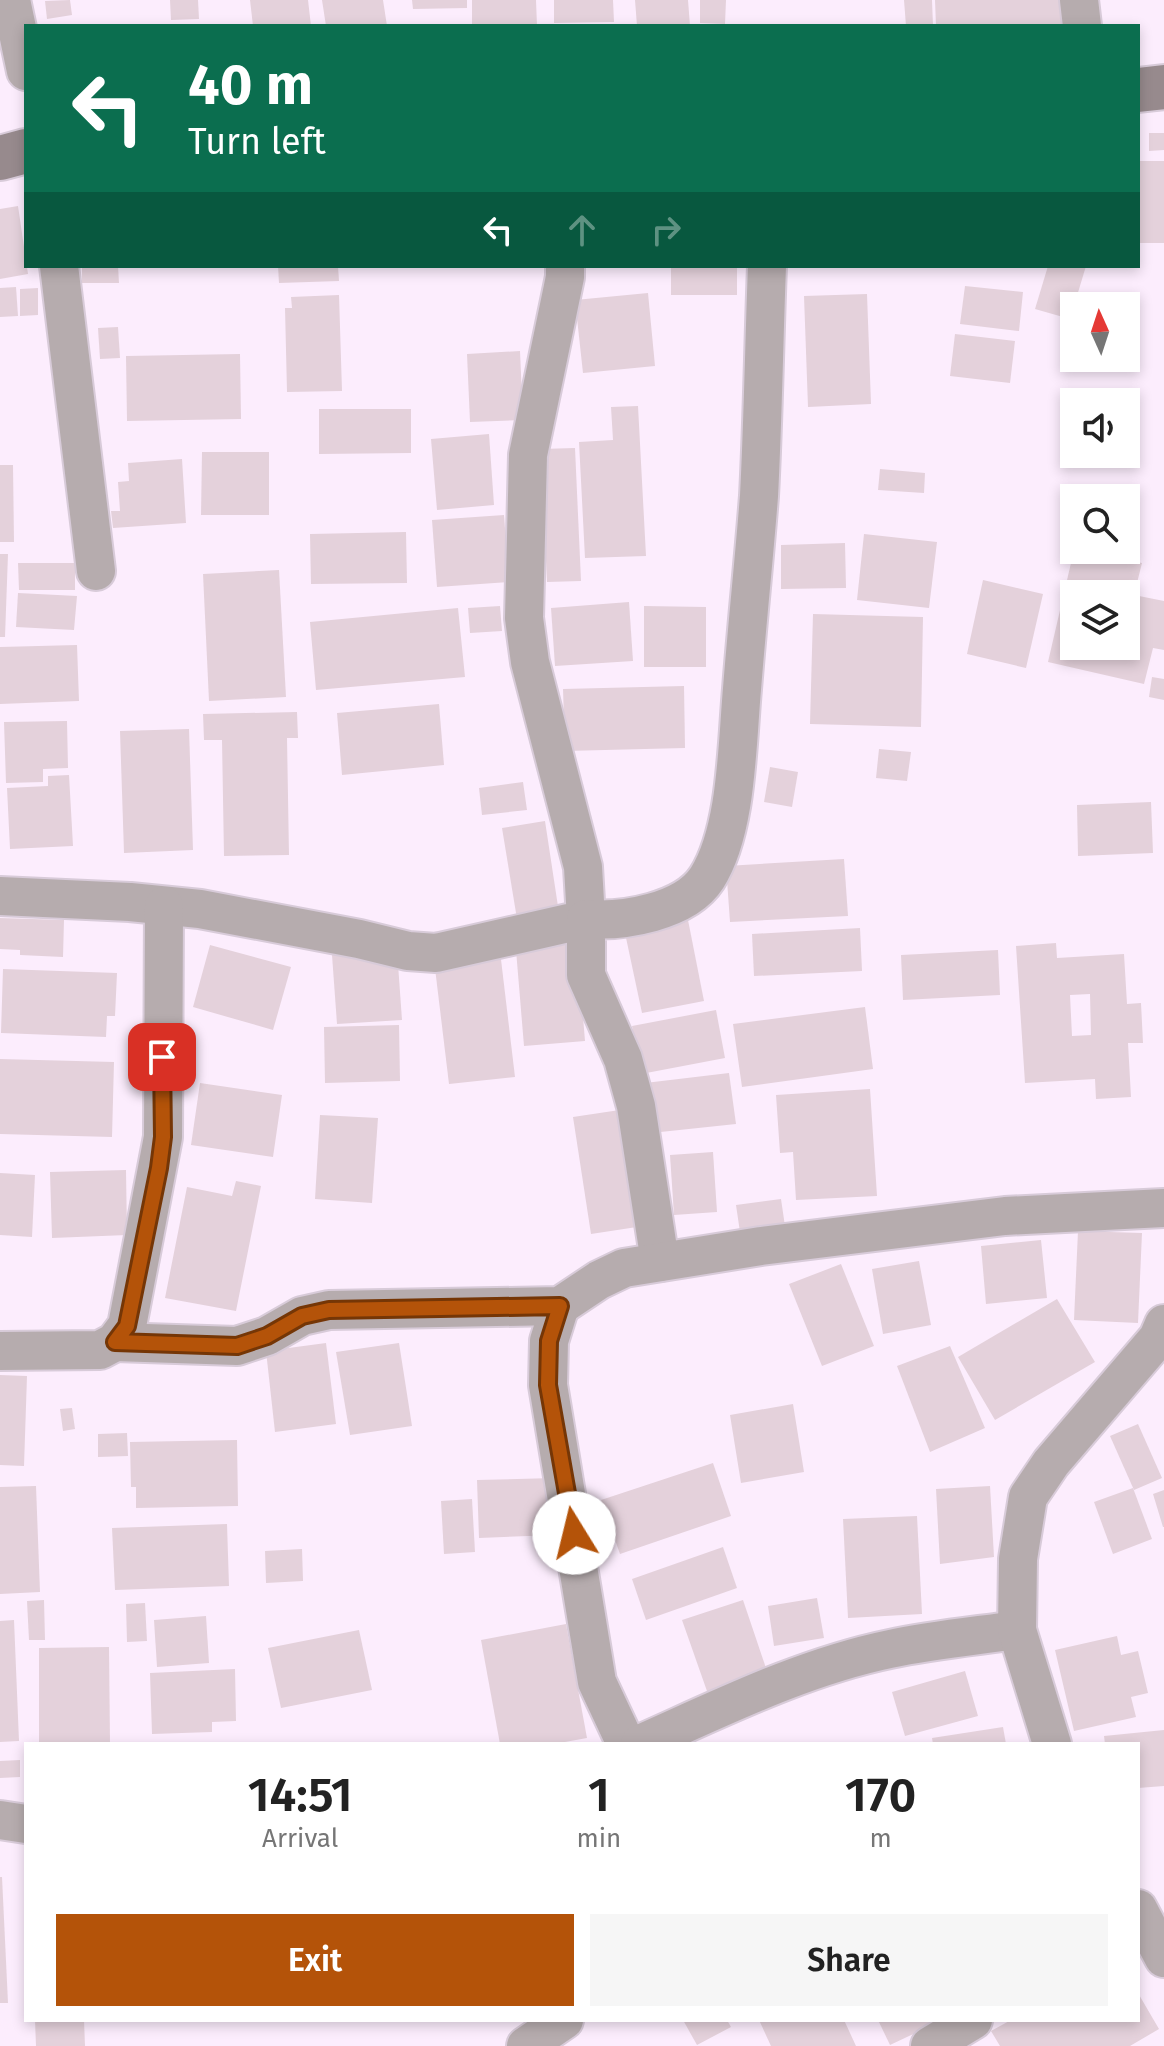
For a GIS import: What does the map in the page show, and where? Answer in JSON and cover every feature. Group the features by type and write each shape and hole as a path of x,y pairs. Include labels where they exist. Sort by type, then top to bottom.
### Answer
{"street":[{"path":"11,0 24,62"},
{"path":"1079,0 1082,24"},
{"path":"1140,90 1164,87"},
{"path":"0,158 24,152"},
{"path":"59,268 96,571"},
{"path":"565,268 528,455 524,618 530,662 583,867 586,975 623,1059 633,1094 660,1262"},
{"path":"0,896 200,909 408,951 436,953 586,919 613,921 648,913 688,898 706,880 721,853 733,791 759,496 767,268"},
{"path":"0,1351 100,1350 115,1342 127,1326 163,1137 164,906"},
{"path":"115,1342 237,1346 267,1336 302,1316 329,1310 560,1306 599,1280 624,1268 660,1262 761,1246 1005,1216 1164,1208"},
{"path":"560,1306 549,1341 548,1385 597,1682 625,1742"},
{"path":"1051,1742 1017,1630 1018,1559 1028,1497 1051,1463 1162,1336"},
{"path":"645,1742 753,1694 819,1669 890,1649 1017,1630"},
{"path":"0,1820 24,1824"},
{"path":"1140,1915 1164,1958"},
{"path":"526,2046 561,2022"},
{"path":"930,2046 970,2022"}],"building":[{"path":"70,0 72,15 47,19 45,1"},
{"path":"170,0 198,0 199,19 171,20"},
{"path":"250,0 308,0 311,24 253,24"},
{"path":"322,0 383,0 387,24 326,24"},
{"path":"412,0 467,0 467,8 413,9"},
{"path":"472,0 536,0 537,24 472,24"},
{"path":"554,0 613,0 614,22 554,23"},
{"path":"635,0 688,0 690,24 637,24"},
{"path":"700,0 726,0 725,24 700,23"},
{"path":"904,0 932,0 933,24 906,24"},
{"path":"935,0 1061,0 1061,24 936,24"},
{"path":"1149,133 1164,133 1164,150 1149,151"},
{"path":"1140,161 1164,161 1164,243 1140,243"},
{"path":"18,206 24,268 27,268 28,274 0,279 0,209"},
{"path":"82,268 118,268 119,283 82,283"},
{"path":"278,268 338,268 339,281 279,283"},
{"path":"671,268 737,268 737,295 671,295"},
{"path":"1047,268 1085,268 1078,292 1060,292 1060,316 1035,309"},
{"path":"965,286 1023,292 1019,331 960,324"},
{"path":"16,287 18,316 0,317 0,288"},
{"path":"38,288 38,315 20,316 20,289"},
{"path":"648,293 655,366 583,373 575,300"},
{"path":"867,294 871,404 808,407 804,296"},
{"path":"339,295 342,391 287,392 285,308 292,308 291,297"},
{"path":"118,327 120,358 100,359 98,328"},
{"path":"955,334 1015,341 1010,383 950,376"},
{"path":"520,351 523,420 470,422 467,354"},
{"path":"240,354 241,419 127,421 126,356"},
{"path":"638,406 646,556 585,558 579,442 613,440 611,407"},
{"path":"319,409 411,409 411,453 319,454"},
{"path":"489,434 494,505 437,510 431,439"},
{"path":"575,448 581,581 547,582 541,449"},
{"path":"202,452 269,452 269,515 201,515"},
{"path":"182,459 186,523 113,528 111,511 120,511 118,482 129,481 128,463"},
{"path":"0,465 13,465 14,542 0,542"},
{"path":"880,469 925,473 924,493 878,490"},
{"path":"504,515 509,582 437,587 432,520"},
{"path":"406,532 407,583 311,584 310,534"},
{"path":"864,534 937,542 929,608 857,600"},
{"path":"845,543 846,588 781,589 781,545"},
{"path":"0,554 8,554 5,637 0,637"},
{"path":"18,563 75,563 75,590 19,590"},
{"path":"1142,563 1138,580 1067,580 1071,564"},
{"path":"279,570 286,697 209,701 203,574"},
{"path":"983,580 1043,594 1026,668 967,654"},
{"path":"18,593 77,596 74,630 16,627"},
{"path":"1140,596 1164,601 1164,650 1153,648 1144,684 1048,662 1060,610 1060,660 1140,660"},
{"path":"629,602 633,661 555,666 551,608"},
{"path":"500,606 502,631 470,633 468,608"},
{"path":"644,606 706,607 706,667 644,667"},
{"path":"458,608 465,677 316,690 310,622"},
{"path":"813,614 923,617 921,727 810,724"},
{"path":"77,645 79,701 0,704 0,647"},
{"path":"1152,677 1164,679 1164,700 1149,697"},
{"path":"684,686 685,748 565,751 563,689"},
{"path":"439,704 444,765 342,775 337,713"},
{"path":"297,712 298,738 287,738 289,855 224,856 222,740 204,740 203,714"},
{"path":"67,721 68,768 43,769 43,782 6,783 4,722"},
{"path":"189,729 193,850 124,853 120,731"},
{"path":"879,749 911,752 907,781 876,778"},
{"path":"770,767 798,772 792,807 764,802"},
{"path":"69,775 73,846 10,849 7,788 48,786 48,776"},
{"path":"523,782 527,810 482,815 479,788"},
{"path":"1151,802 1153,853 1078,856 1077,805"},
{"path":"545,821 559,913 517,919 502,828"},
{"path":"844,859 848,916 730,922 726,866"},
{"path":"0,918 64,920 63,957 20,955 20,950 0,949"},
{"path":"688,920 704,1001 642,1013 625,933"},
{"path":"860,928 862,971 754,976 752,934"},
{"path":"576,933 585,1041 524,1046 515,938"},
{"path":"1056,943 1057,958 1124,954 1127,1004 1141,1003 1143,1043 1128,1043 1131,1097 1096,1099 1095,1079 1025,1083 1016,946","holes":["1090,994 1091,1035 1072,1036 1070,995"]},
{"path":"210,945 291,967 273,1030 193,1007"},
{"path":"397,950 402,1020 337,1024 332,955"},
{"path":"998,950 1000,995 903,1000 901,955"},
{"path":"500,951 515,1077 449,1084 434,960"},
{"path":"3,969 117,973 115,1016 107,1016 106,1037 1,1033"},
{"path":"865,1007 873,1069 742,1087 733,1024"},
{"path":"716,1010 725,1058 641,1074 632,1026"},
{"path":"399,1025 400,1081 325,1083 324,1027"},
{"path":"0,1059 114,1062 112,1137 0,1134"},
{"path":"729,1073 736,1124 651,1133 645,1083"},
{"path":"200,1083 282,1095 273,1157 191,1145"},
{"path":"870,1089 877,1196 796,1200 793,1152 780,1153 776,1095"},
{"path":"633,1108 650,1225 591,1234 573,1117"},
{"path":"320,1115 378,1118 372,1203 315,1199"},
{"path":"713,1152 717,1212 674,1215 670,1155"},
{"path":"126,1170 127,1235 52,1238 50,1172"},
{"path":"0,1173 35,1175 32,1237 0,1235"},
{"path":"236,1181 261,1186 236,1311 165,1298 187,1187 232,1196"},
{"path":"781,1199 786,1233 741,1239 736,1205"},
{"path":"1078,1231 1142,1233 1138,1323 1074,1320"},
{"path":"1041,1240 1047,1298 986,1304 981,1246"},
{"path":"919,1261 931,1325 883,1334 872,1269"},
{"path":"841,1264 874,1346 822,1366 789,1284"},
{"path":"1057,1299 1095,1362 995,1420 958,1357"},
{"path":"326,1343 336,1424 275,1432 266,1351"},
{"path":"399,1343 412,1426 350,1435 336,1352"},
{"path":"950,1346 985,1428 930,1452 897,1366"},
{"path":"0,1375 27,1376 24,1466 0,1465"},
{"path":"793,1404 804,1472 741,1483 730,1415"},
{"path":"72,1408 75,1429 63,1431 60,1409"},
{"path":"1138,1424 1162,1478 1134,1490 1110,1436"},
{"path":"127,1433 128,1456 98,1457 98,1434"},
{"path":"237,1440 238,1506 136,1508 136,1487 131,1487 130,1442"},
{"path":"713,1463 731,1516 620,1554 601,1500"},
{"path":"554,1478 556,1535 479,1538 477,1480"},
{"path":"36,1486 40,1592 0,1594 0,1487"},
{"path":"990,1486 994,1557 940,1564 936,1489"},
{"path":"1133,1488 1152,1539 1113,1554 1094,1502"},
{"path":"1164,1490 1164,1527 1163,1527 1153,1494"},
{"path":"472,1499 475,1552 444,1554 441,1501"},
{"path":"917,1516 922,1614 848,1618 843,1519"},
{"path":"227,1524 229,1586 115,1590 112,1528"},
{"path":"723,1547 737,1588 646,1620 632,1579"},
{"path":"302,1549 303,1581 266,1583 265,1551"},
{"path":"817,1598 824,1638 774,1646 768,1606"},
{"path":"44,1600 45,1640 29,1640 27,1601"},
{"path":"743,1600 768,1674 708,1694 682,1620"},
{"path":"145,1603 147,1641 127,1642 126,1604"},
{"path":"206,1616 209,1663 157,1667 154,1620"},
{"path":"14,1620 19,1741 0,1742 0,1621"},
{"path":"566,1624 587,1738 565,1742 500,1742 481,1640"},
{"path":"359,1630 372,1690 281,1708 268,1648"},
{"path":"1117,1636 1121,1655 1138,1651 1148,1693 1131,1697 1136,1717 1074,1731 1055,1650"},
{"path":"109,1647 110,1742 39,1742 39,1648"},
{"path":"235,1669 236,1721 212,1722 212,1732 152,1734 150,1673"},
{"path":"965,1671 978,1716 905,1736 892,1692"},
{"path":"1003,1727 1006,1742 933,1742 932,1738"},
{"path":"1164,1730 1164,1786 1140,1788 1140,1742 1105,1742 1104,1736"},
{"path":"20,1760 20,1777 0,1778 0,1761"},
{"path":"2,1877 8,2003 0,2003"},
{"path":"1140,1996 1159,2029 1130,2046 1000,2046 991,2031 1007,2022 1140,2022"},
{"path":"35,2022 84,2022 85,2046 36,2046"},
{"path":"684,2022 728,2022 731,2027 697,2045"},
{"path":"760,2022 845,2022 856,2046 771,2046"},
{"path":"879,2022 939,2022 890,2045"}],"route":[{"path":"162,1057 163,1137 159,1168 127,1326 115,1342 237,1346 267,1336 302,1316 329,1310 560,1306 549,1341 548,1385 574,1533"}]}
